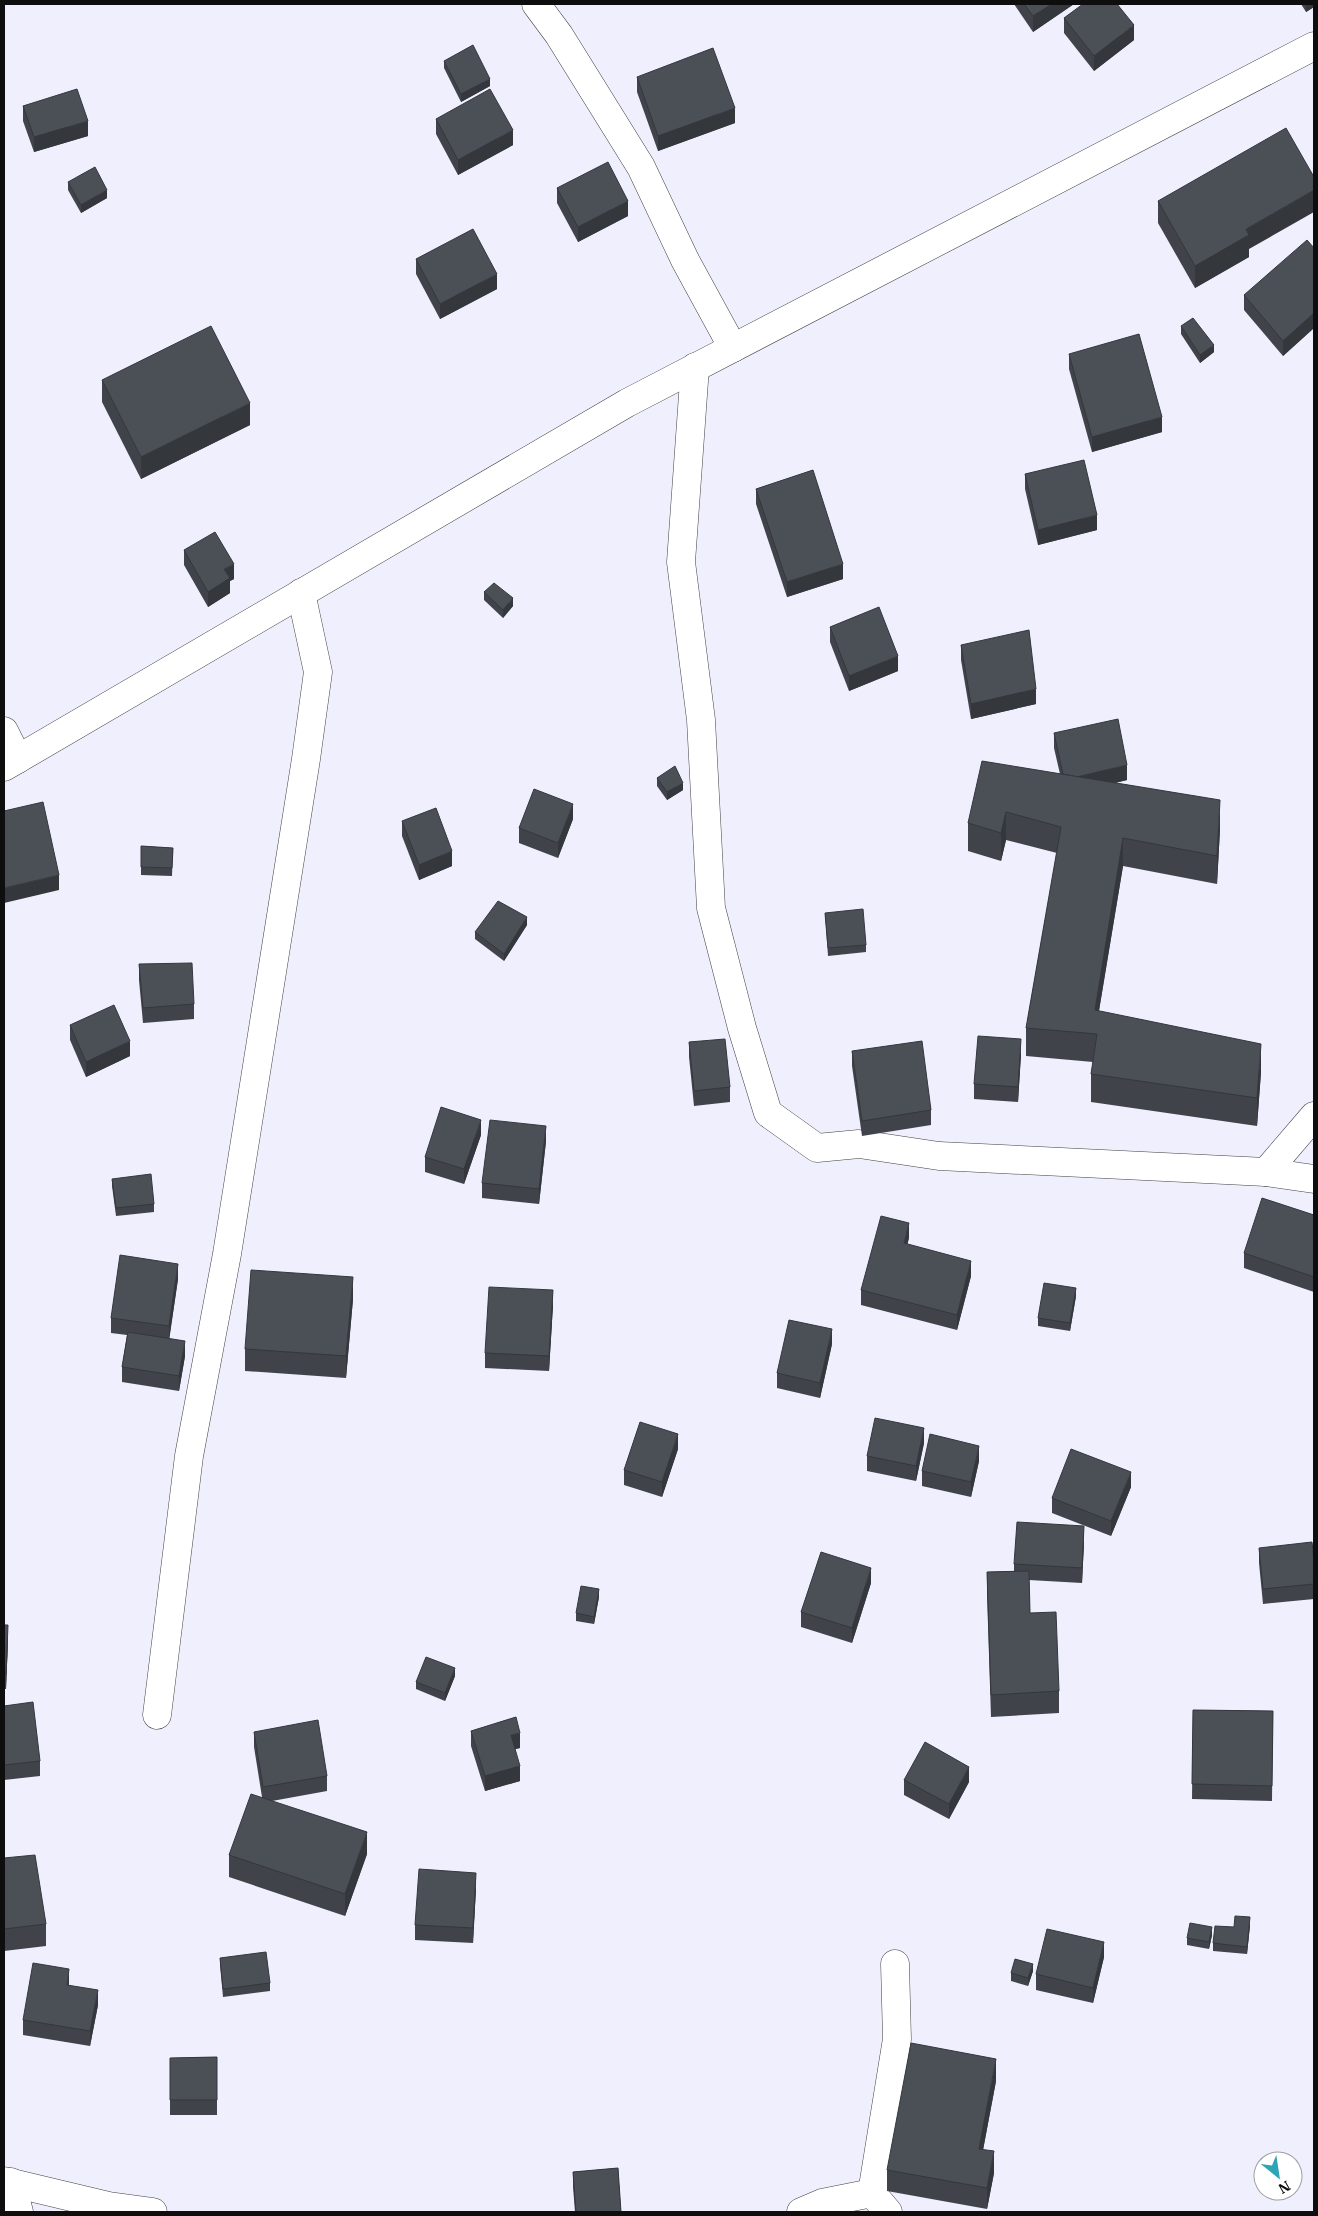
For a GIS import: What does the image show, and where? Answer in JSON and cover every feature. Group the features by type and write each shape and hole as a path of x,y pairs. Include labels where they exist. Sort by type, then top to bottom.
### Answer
{"street":[{"path":"536,4 559,35 642,168 685,260 732,348"},
{"path":"4,731 11,763 627,403 1314,46"},
{"path":"695,367 681,562 701,720 711,908 742,1028 768,1113 817,1148 859,1144 939,1156 1266,1172 1314,1179"},
{"path":"156,1715 189,1456 227,1254 318,672 301,593"},
{"path":"1266,1172 1314,1116"},
{"path":"801,2212 822,2203 880,2203 897,2039 895,1964"},
{"path":"7,2182 109,2206 154,2212"},
{"path":"7,2182 19,2212"}],"building":[{"path":"1024,4 1052,4 1033,16"},
{"path":"1083,4 1117,4 1134,25 1094,56 1064,18"},
{"path":"473,45 490,79 461,94 444,61"},
{"path":"713,48 735,108 658,136 637,77"},
{"path":"77,89 88,121 34,137 23,106"},
{"path":"490,89 513,130 458,160 436,119"},
{"path":"1286,128 1314,177 1314,190 1246,229 1249,235 1195,266 1158,201"},
{"path":"608,162 628,201 578,227 557,188"},
{"path":"95,167 107,190 81,205 68,182"},
{"path":"473,229 497,274 440,304 416,259"},
{"path":"1307,240 1314,248 1314,313 1283,341 1244,295"},
{"path":"1193,318 1214,345 1200,355 1181,326"},
{"path":"211,326 250,403 141,457 102,380"},
{"path":"1139,334 1162,417 1092,437 1069,354"},
{"path":"1084,460 1097,515 1038,530 1025,474"},
{"path":"813,470 843,564 787,582 756,489"},
{"path":"215,532 234,564 224,569 230,578 208,592 184,550"},
{"path":"494,583 513,598 503,610 484,592"},
{"path":"879,607 898,656 849,676 830,627"},
{"path":"1029,630 1036,689 971,704 961,645"},
{"path":"1118,719 1127,765 1077,777 1063,774 1054,733"},
{"path":"982,761 1220,800 1217,856 1123,838 1095,1010 1261,1044 1257,1098 1091,1074 1097,1034 1026,1028 1061,827 1006,812 1001,833 968,823"},
{"path":"675,766 683,783 667,792 657,778"},
{"path":"534,789 573,804 558,843 519,828"},
{"path":"43,802 59,875 4,888 4,811"},
{"path":"436,808 452,851 419,865 402,821"},
{"path":"141,846 173,848 172,868 141,867"},
{"path":"498,901 527,917 504,954 475,932"},
{"path":"863,909 866,945 828,948 825,913"},
{"path":"192,963 194,1004 143,1008 139,964"},
{"path":"114,1005 130,1041 86,1062 70,1025"},
{"path":"978,1036 1021,1039 1018,1087 974,1084"},
{"path":"725,1039 730,1087 694,1091 689,1042"},
{"path":"922,1041 931,1110 862,1121 852,1051"},
{"path":"441,1107 481,1120 464,1169 425,1157"},
{"path":"490,1120 546,1126 539,1189 482,1183"},
{"path":"151,1174 154,1204 116,1208 112,1179"},
{"path":"1262,1198 1314,1215 1314,1277 1244,1253"},
{"path":"881,1216 909,1223 904,1243 971,1261 957,1315 861,1290"},
{"path":"120,1255 178,1264 169,1326 111,1318"},
{"path":"251,1270 353,1277 346,1356 245,1349"},
{"path":"1044,1283 1076,1288 1070,1323 1038,1318"},
{"path":"489,1287 553,1290 549,1356 485,1353"},
{"path":"789,1320 832,1329 820,1383 777,1373"},
{"path":"128,1332 185,1341 179,1376 122,1367"},
{"path":"875,1418 924,1428 916,1466 867,1456"},
{"path":"640,1422 678,1434 662,1482 624,1470"},
{"path":"930,1434 979,1446 971,1482 922,1471"},
{"path":"1071,1449 1131,1472 1111,1521 1052,1498"},
{"path":"1017,1522 1084,1526 1082,1568 1014,1564"},
{"path":"1312,1542 1314,1584 1263,1589 1259,1548"},
{"path":"821,1552 871,1568 852,1628 801,1612"},
{"path":"1029,1571 1030,1613 1056,1612 1059,1691 991,1695 987,1572"},
{"path":"581,1586 599,1589 594,1617 576,1613"},
{"path":"4,1625 8,1625 6,1674 4,1674"},
{"path":"426,1657 455,1668 445,1693 416,1682"},
{"path":"33,1702 40,1761 4,1765 4,1706"},
{"path":"1193,1710 1273,1711 1272,1786 1192,1784"},
{"path":"516,1717 520,1733 511,1735 520,1766 485,1776 471,1731"},
{"path":"318,1720 327,1776 263,1787 254,1732"},
{"path":"925,1742 969,1767 949,1804 904,1780"},
{"path":"251,1794 367,1832 345,1894 229,1855"},
{"path":"35,1855 46,1924 4,1929 4,1858"},
{"path":"419,1869 476,1873 473,1928 415,1925"},
{"path":"1235,1916 1250,1917 1247,1947 1213,1943 1215,1926 1234,1927"},
{"path":"1190,1923 1212,1927 1209,1942 1187,1938"},
{"path":"1047,1929 1104,1942 1093,1988 1036,1974"},
{"path":"266,1952 270,1983 223,1989 220,1958"},
{"path":"1015,1959 1033,1964 1028,1978 1011,1973"},
{"path":"33,1963 69,1969 67,1985 98,1990 90,2031 23,2020"},
{"path":"911,2043 996,2059 979,2149 994,2151 987,2188 887,2170"},
{"path":"217,2057 217,2100 170,2100 170,2058"},
{"path":"618,2168 621,2212 576,2212 573,2172"}]}
